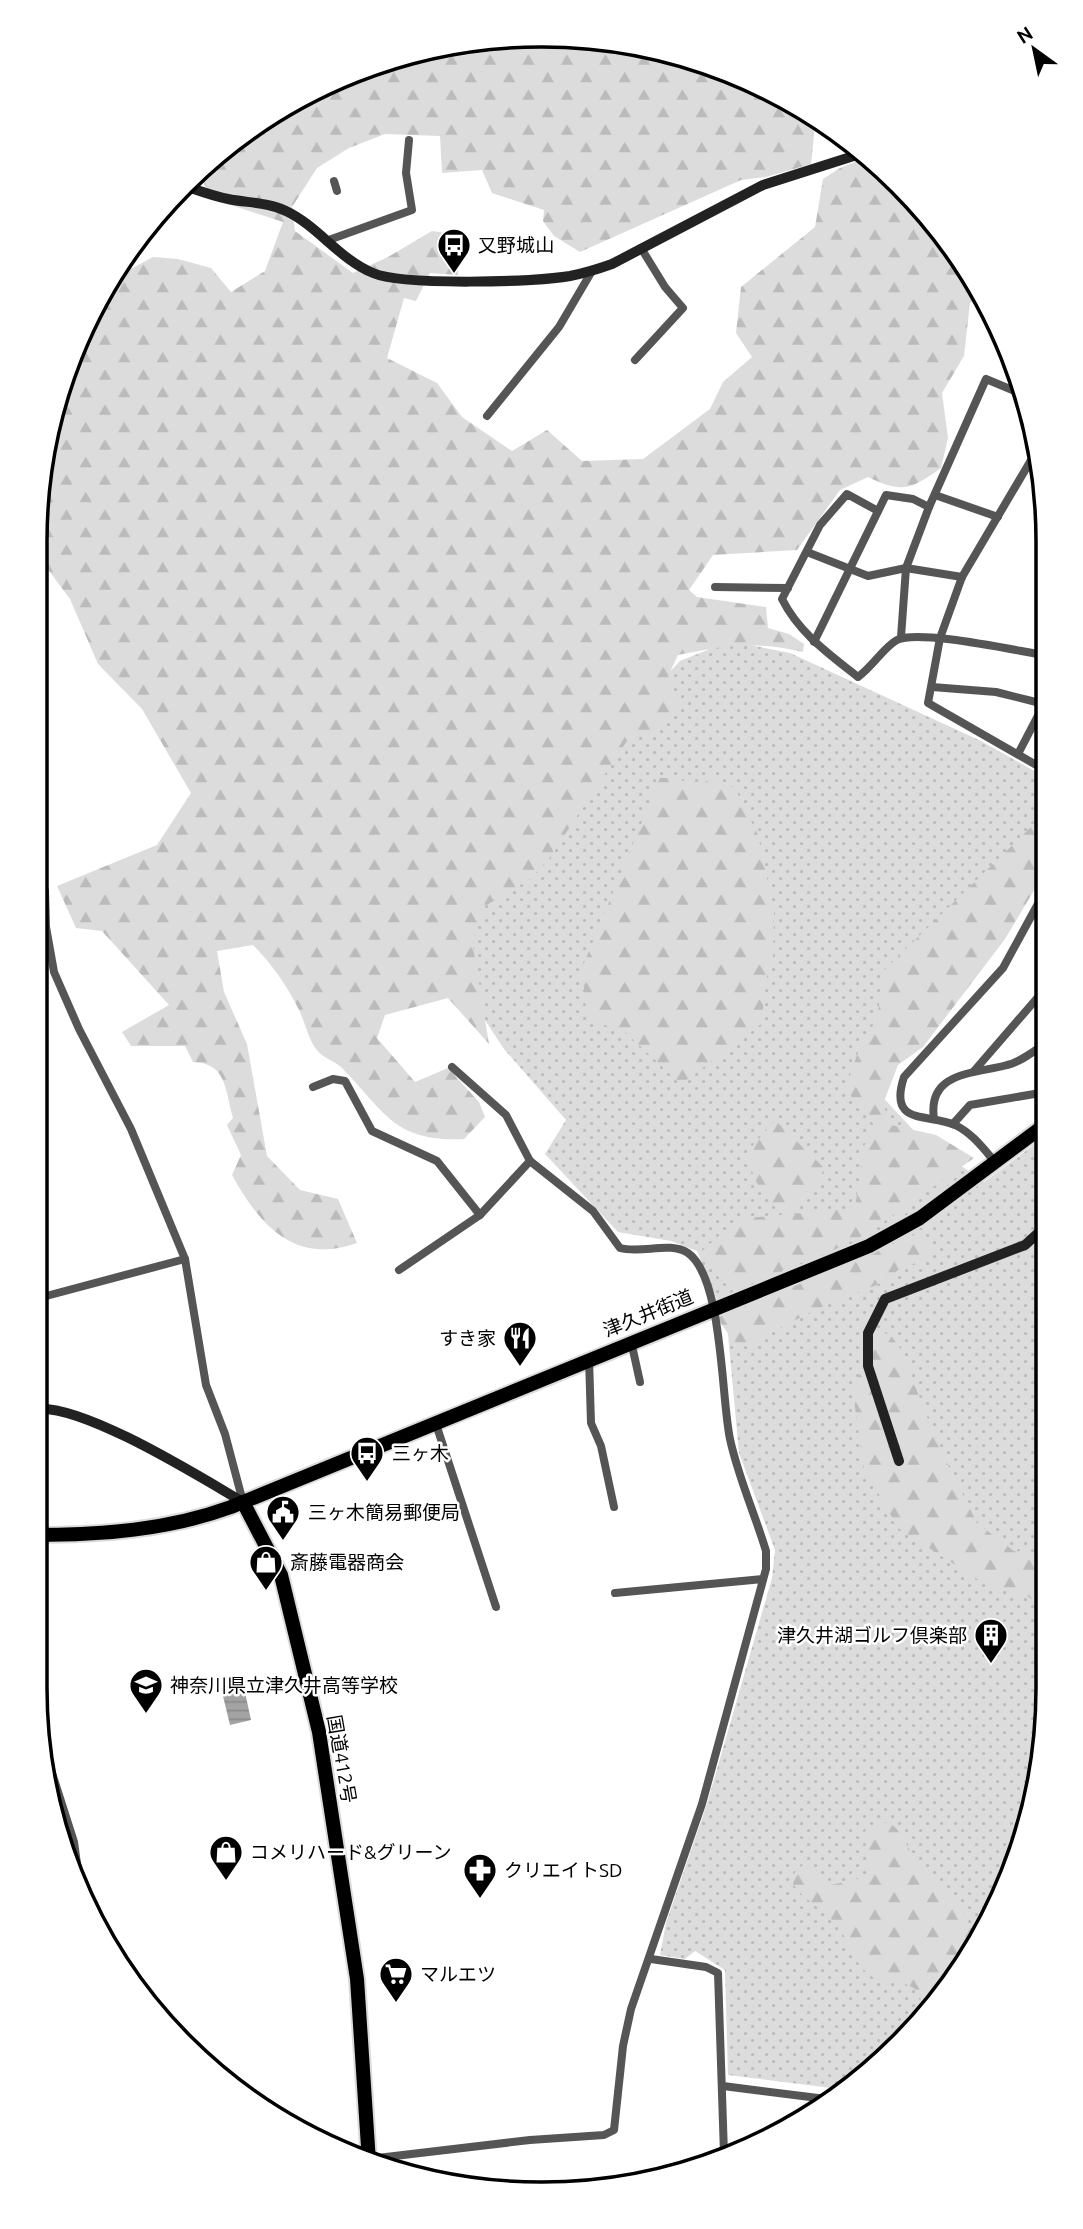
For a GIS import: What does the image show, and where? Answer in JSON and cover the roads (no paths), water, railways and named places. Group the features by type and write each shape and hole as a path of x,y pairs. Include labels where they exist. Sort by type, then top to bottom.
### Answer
{"highway":[{"name":"津久井街道","path":"243,1502 898,1231 1036,1131"},
{"path":"47,1535 122,1532 179,1522 243,1502"},
{"name":"国道412号","path":"243,1502 281,1575 319,1732 357,1979 368,2150"}],"street":[{"path":"326,241 412,210 406,173 409,140"},
{"path":"195,189 216,197 270,205 287,211 356,264 389,278 491,280 568,276 592,271 763,185 851,157"},
{"path":"334,181 337,191"},
{"path":"635,360 683,308 664,287 641,248"},
{"path":"487,416 559,327 592,271"},
{"path":"901,637 906,568 929,507 986,379 1012,390"},
{"path":"1029,463 962,577 940,638 929,703 1036,765"},
{"path":"878,511 846,494 820,525 782,599 790,614 814,642 858,677 874,665 890,644 901,637 940,638 1036,654"},
{"path":"814,642 886,495 913,499 929,507"},
{"path":"935,495 998,517"},
{"path":"807,552 849,571 868,576 906,568 962,577"},
{"path":"715,587 788,588"},
{"path":"932,687 996,692 1036,702"},
{"path":"1018,754 1036,719"},
{"path":"995,1162 967,1131 953,1124 934,1119 920,1120 909,1115 902,1103 900,1089 904,1077 1003,968 1036,908"},
{"path":"47,933 54,972 79,1029 131,1129 186,1259 193,1288 204,1378 225,1434 243,1502"},
{"path":"974,1071 1036,999"},
{"path":"934,1119 932,1104 937,1091 951,1079 974,1071 1009,1065 1036,1049"},
{"path":"388,2158 530,2140 604,2135 614,2130 623,2046 631,2009 651,1959 702,1804 763,1579 766,1551 729,1436 713,1308 703,1272 688,1253 669,1248 641,1252 620,1248 593,1211 530,1161 506,1115 452,1067"},
{"path":"313,1087 333,1079 345,1081 372,1131 437,1161 480,1215"},
{"path":"953,1124 970,1105 1036,1094"},
{"path":"399,1270 480,1215 530,1161"},
{"path":"899,1461 868,1366 868,1333 885,1299 1025,1245 1036,1235"},
{"path":"47,1295 186,1259"},
{"path":"631,1341 640,1382"},
{"path":"589,1358 591,1423 601,1446 614,1507"},
{"path":"47,1409 56,1409 119,1434 243,1502"},
{"path":"435,1421 496,1608"},
{"path":"615,1593 763,1579"},
{"path":"59,1794 75,1852"},
{"path":"651,1959 706,1968 718,1973 724,2147"},
{"path":"723,2086 816,2098"}],"place":[{"name":"又野城山","path":"454,275"},
{"name":"すき家","path":"520,1368"},
{"name":"三ヶ木","path":"367,1483"},
{"name":"三ヶ木簡易郵便局","path":"283,1542"},
{"name":"斎藤電器商会","path":"266,1592"},
{"name":"津久井湖ゴルフ倶楽部","path":"991,1665"},
{"name":"神奈川県立津久井高等学校","path":"146,1715"},
{"name":"コメリハード&グリーン","path":"226,1882"},
{"name":"クリエイトSD","path":"480,1900"},
{"name":"マルエツ","path":"396,2004"}]}
